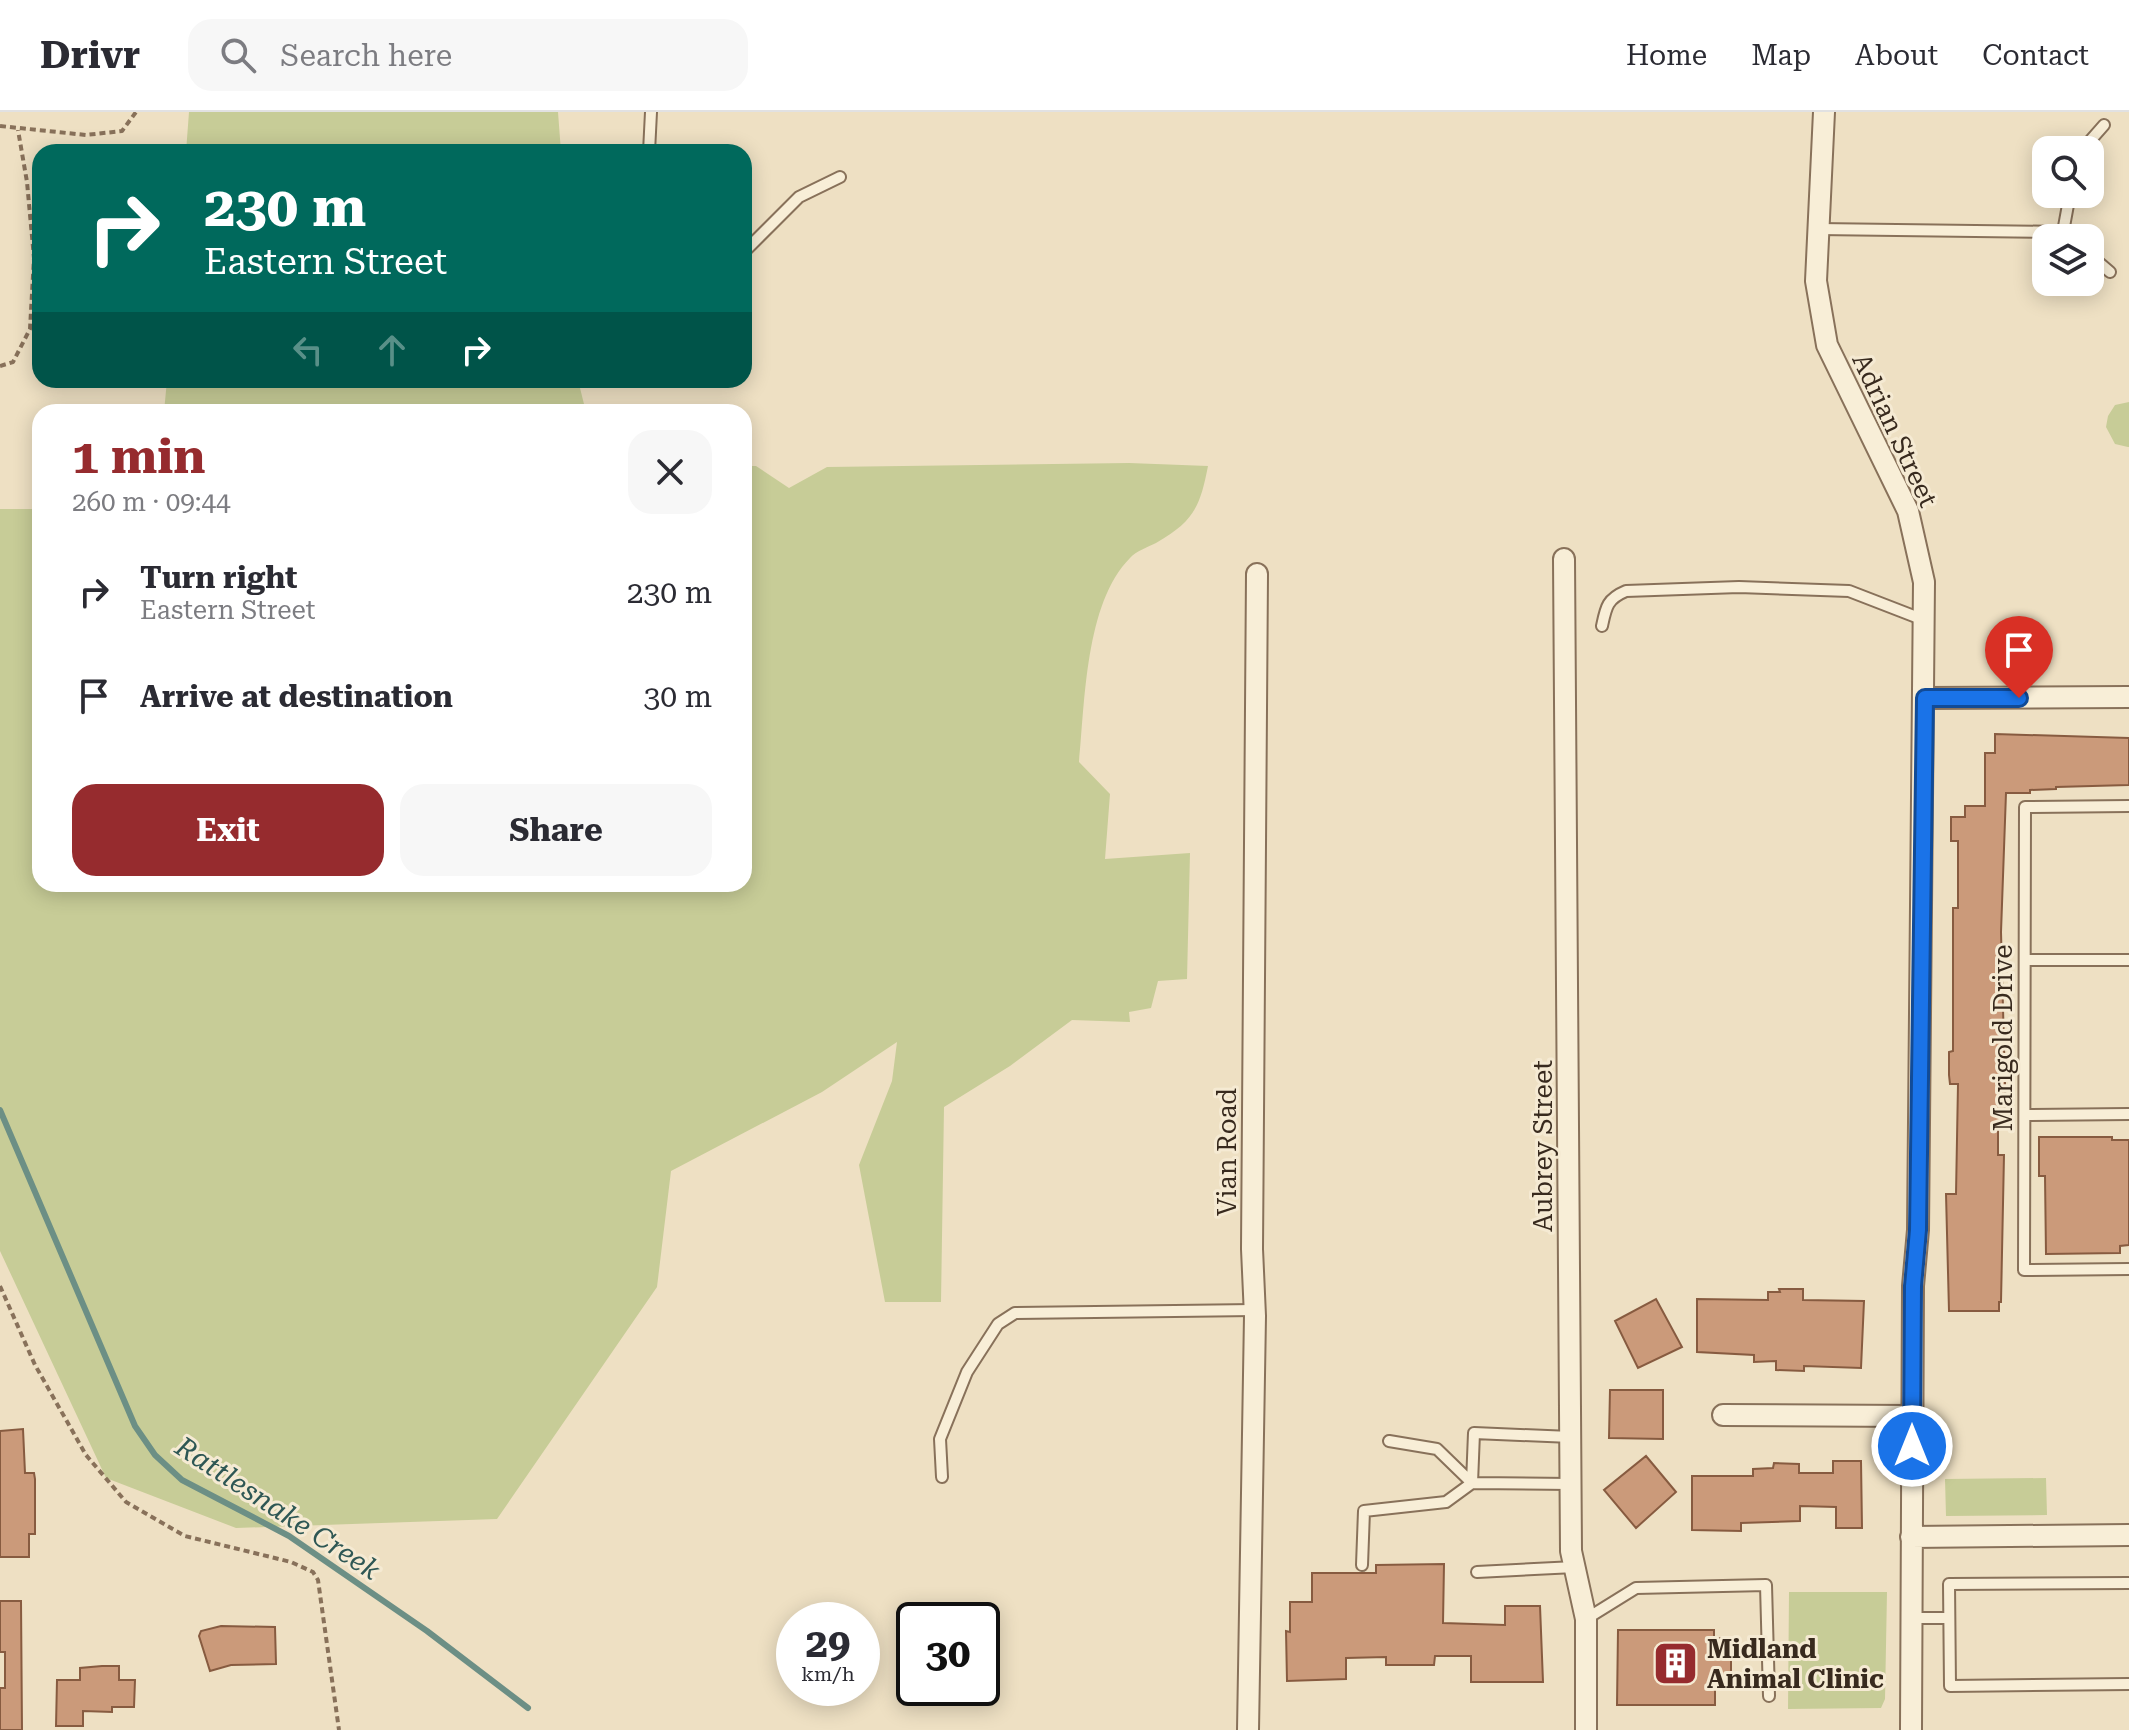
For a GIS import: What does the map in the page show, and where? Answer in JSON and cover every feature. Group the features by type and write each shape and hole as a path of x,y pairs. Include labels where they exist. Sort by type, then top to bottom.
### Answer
{"street":[{"name":"Adrian Street","path":"1824,112 1816,281 1827,345 1908,511 1924,582 1918,1230 1913,1286 1911,1730"},
{"name":"Aubrey Street","path":"1564,559 1571,1551 1586,1619 1586,1730"},
{"name":"Vian Road","path":"1248,1730 1254,1310 1257,574"},
{"path":"1925,698 2129,697"},
{"path":"1723,1415 1912,1416"},
{"path":"1911,1537 2129,1535"}],"lane":[{"path":"649,144 651,112"},
{"path":"2094,136 2104,125"},
{"path":"752,244 799,197 840,177"},
{"path":"1818,229 2032,234"},
{"path":"2104,267 2110,272"},
{"path":"1602,626 1606,604 1612,597 1626,591 1739,587 1849,591 1924,620"},
{"name":"Marigold Drive","path":"2129,806 2025,807 2024,1270 2129,1269"},
{"path":"2025,960 2129,960"},
{"path":"2025,1115 2129,1114"},
{"path":"942,1477 940,1439 967,1372 998,1324 1015,1313 1254,1310"},
{"path":"1472,1483 1474,1433 1571,1437"},
{"path":"1389,1441 1437,1449 1472,1483"},
{"path":"1362,1565 1364,1511 1446,1502 1472,1483 1571,1484"},
{"path":"1477,1572 1575,1567"},
{"path":"2129,1583 1949,1584 1950,1686 2129,1684"},
{"path":"1586,1619 1636,1588 1766,1585 1769,1696"},
{"path":"1911,1618 1949,1618"}],"path":[{"path":"0,126 86,135 122,131 136,112"},
{"path":"18,130 32,236"},
{"path":"0,366 13,362 30,329 32,294"},
{"path":"0,1286 35,1365 86,1455 126,1502 185,1536 291,1562 313,1572 318,1580 339,1730"}],"green space":[{"path":"189,112 558,112 560,144 187,144"},
{"path":"166,388 580,388 584,404 165,404"},
{"path":"2129,402 2128,447 2115,444 2106,427 2115,405"},
{"path":"1129,463 1208,466 1198,503 1187,520 1169,535 1133,556 1115,577 1104,601 1090,655 1079,762 1110,794 1105,859 1190,853 1187,979 1158,981 1151,1008 1129,1012 1130,1022 1072,1020 1010,1066 944,1107 941,1302 885,1302 859,1165 892,1081 897,1042 822,1092 671,1171 657,1287 497,1519 236,1528 106,1478 0,1251 0,509 32,509 32,892 752,892 752,466 789,488 827,467"},
{"path":"2046,1478 2047,1515 1946,1516 1945,1479"},
{"path":"1789,1592 1887,1592 1885,1699 1881,1708 1788,1709"}],"building":[{"path":"1995,734 2129,738 2129,785 2056,787 2030,790 2030,793 2006,793 2001,932 2006,1122 1998,1122 1998,1155 2004,1155 2001,1302 1999,1311 1949,1311 1946,1194 1956,1194 1958,1084 1950,1084 1949,1075 1949,1052 1953,1051 1953,908 1958,908 1958,841 1951,841 1951,817 1965,817 1965,806 1985,806 1985,753 1995,753"},
{"path":"2039,1137 2112,1137 2112,1140 2129,1140 2129,1245 2120,1246 2120,1253 2046,1254 2045,1176 2039,1176"},
{"path":"1779,1289 1803,1289 1803,1300 1864,1301 1861,1368 1804,1366 1804,1371 1776,1370 1776,1361 1754,1362 1754,1355 1697,1352 1697,1299 1768,1300 1768,1292 1780,1292"},
{"path":"1656,1299 1682,1347 1638,1368 1615,1321"},
{"path":"1610,1390 1663,1390 1663,1439 1609,1438"},
{"path":"23,1429 25,1473 34,1473 35,1479 35,1534 29,1534 29,1557 0,1557 0,1431"},
{"path":"1646,1456 1676,1492 1636,1528 1604,1490"},
{"path":"1833,1461 1861,1461 1862,1528 1836,1528 1836,1507 1800,1506 1800,1521 1741,1523 1741,1531 1692,1530 1692,1476 1753,1476 1753,1469 1773,1468 1774,1463 1799,1464 1799,1473 1833,1473"},
{"path":"1444,1564 1443,1623 1505,1625 1505,1606 1540,1606 1543,1682 1471,1682 1471,1656 1435,1656 1434,1665 1386,1665 1386,1657 1346,1658 1346,1679 1287,1681 1286,1631 1290,1632 1290,1602 1312,1602 1312,1573 1376,1573 1376,1565"},
{"path":"0,1601 21,1601 22,1730 0,1730 0,1688 5,1688 5,1652 0,1652"},
{"path":"221,1626 275,1627 276,1664 231,1665 210,1671 199,1636 201,1631"},
{"name":"Midland Animal Clinic","path":"1618,1630 1714,1630 1714,1638 1740,1639 1740,1659 1731,1659 1731,1680 1715,1680 1715,1705 1617,1705"},
{"path":"119,1666 119,1680 135,1680 134,1707 112,1707 112,1712 83,1711 83,1726 56,1726 57,1680 80,1680 80,1668"}],"waterway":[{"name":"Rattlesnake Creek","path":"0,1110 135,1426 155,1455 182,1480 289,1536 427,1631 528,1708"}],"place":[{"name":"Midland Animal Clinic","path":"1676,1664"}],"route":[{"path":"1912,1446 1925,698 2019,698"}]}
